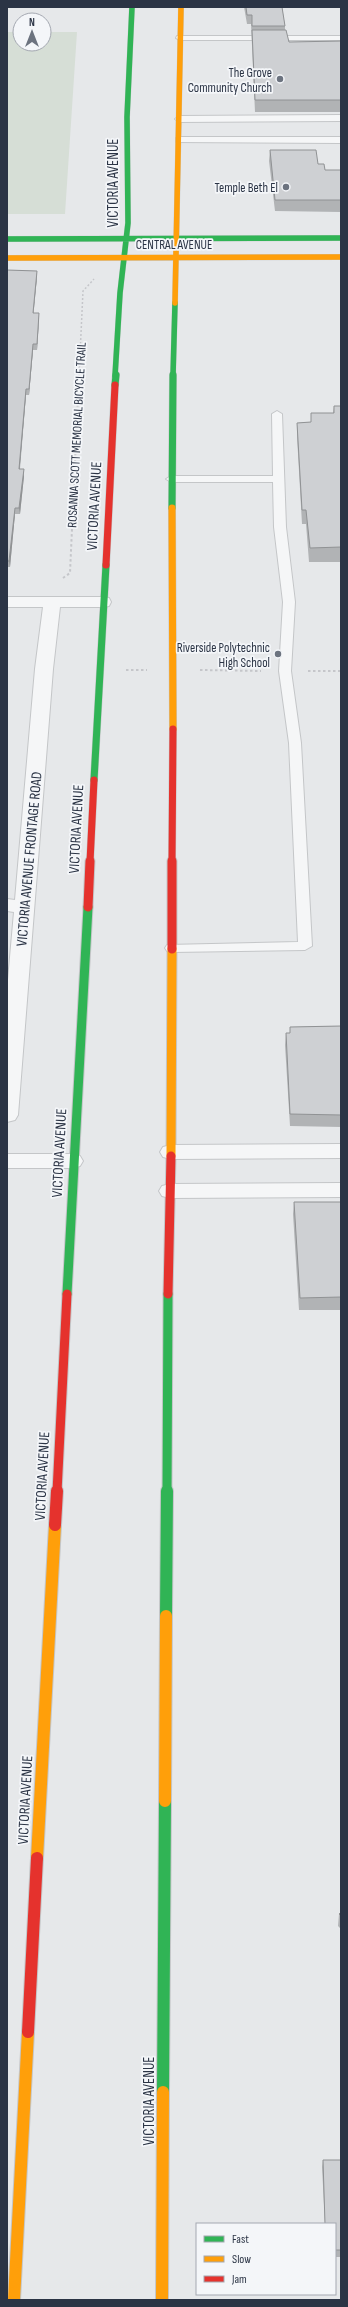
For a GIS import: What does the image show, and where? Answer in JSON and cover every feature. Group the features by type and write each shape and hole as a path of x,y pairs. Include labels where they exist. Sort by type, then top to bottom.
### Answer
{"main road":[{"name":"VICTORIA AVENUE","path":"14,2300 72,1161 120,293 127,238 129,167 127,117 132,7"},
{"name":"VICTORIA AVENUE","path":"162,2300 167,1348 171,1152 174,545 171,479 181,7"},
{"name":"CENTRAL AVENUE","path":"7,239 341,238"},
{"name":"CENTRAL AVENUE","path":"7,258 341,257"}],"street":[{"path":"7,602 103,602"},
{"name":"VICTORIA AVENUE FRONTAGE ROAD","path":"7,1115 16,906 52,602"},
{"path":"171,1152 341,1151"},
{"path":"7,1161 72,1161"},
{"path":"170,1191 341,1190"}],"lane":[{"path":"180,38 341,38"},
{"path":"179,119 341,118"},
{"path":"179,140 341,140"},
{"path":"320,140 336,150"},
{"path":"172,948 305,946 295,743 285,671 289,602 280,527 277,414"},
{"path":"171,479 278,479"}],"path":[{"name":"ROSANNA SCOTT MEMORIAL BICYCLE TRAIL","path":"52,602 55,585 70,573 83,291 96,276"},
{"path":"307,671 341,671"}],"shaded area":[{"path":"7,32 12,32 12,52 52,52 52,32 77,32 65,214 7,214"}],"building":[{"path":"246,7 282,7 285,26 252,26 252,15 247,15"},
{"path":"252,30 286,30 289,42 341,41 341,100 255,100"},
{"path":"270,150 316,150 318,164 324,164 325,170 341,170 341,200 275,200"},
{"path":"7,270 37,271 33,313 39,313 37,344 33,344 29,389 26,389 19,469 24,469 19,508 15,508 9,561 7,561"},
{"path":"334,406 341,406 341,547 310,548 306,510 302,510 297,423 311,422 311,413 334,413"},
{"path":"341,1026 341,1115 290,1114 286,1033 290,1033 290,1027"},
{"path":"294,1202 341,1202 341,1297 300,1298"},
{"path":"323,2160 341,2160 341,2250 336,2250 336,2223 325,2223"}],"traffic: fast":[{"path":"115,385 120,293 128,223 127,117 132,7"},
{"path":"7,239 341,238"},
{"path":"172,508 171,479 175,303"},
{"path":"94,780 106,565"},
{"path":"67,1294 88,907"},
{"path":"166,1616 168,1294"},
{"path":"163,2092 165,1801"}],"traffic: slow":[{"path":"175,303 181,7"},
{"path":"7,258 341,257"},
{"path":"172,508 173,729"},
{"path":"171,1156 172,949"},
{"path":"37,1858 55,1525"},
{"path":"165,1801 166,1616"},
{"path":"14,2300 28,2032"},
{"path":"162,2300 163,2092"}],"traffic: jam":[{"path":"106,565 115,385"},
{"path":"172,949 173,729"},
{"path":"88,907 94,780"},
{"path":"168,1294 171,1156"},
{"path":"55,1525 67,1294"},
{"path":"28,2032 37,1858"}],"place":[{"name":"The Grove Community Church","path":"280,79"},
{"name":"Temple Beth El","path":"286,187"},
{"name":"Riverside Polytechnic High School","path":"278,654"}]}
